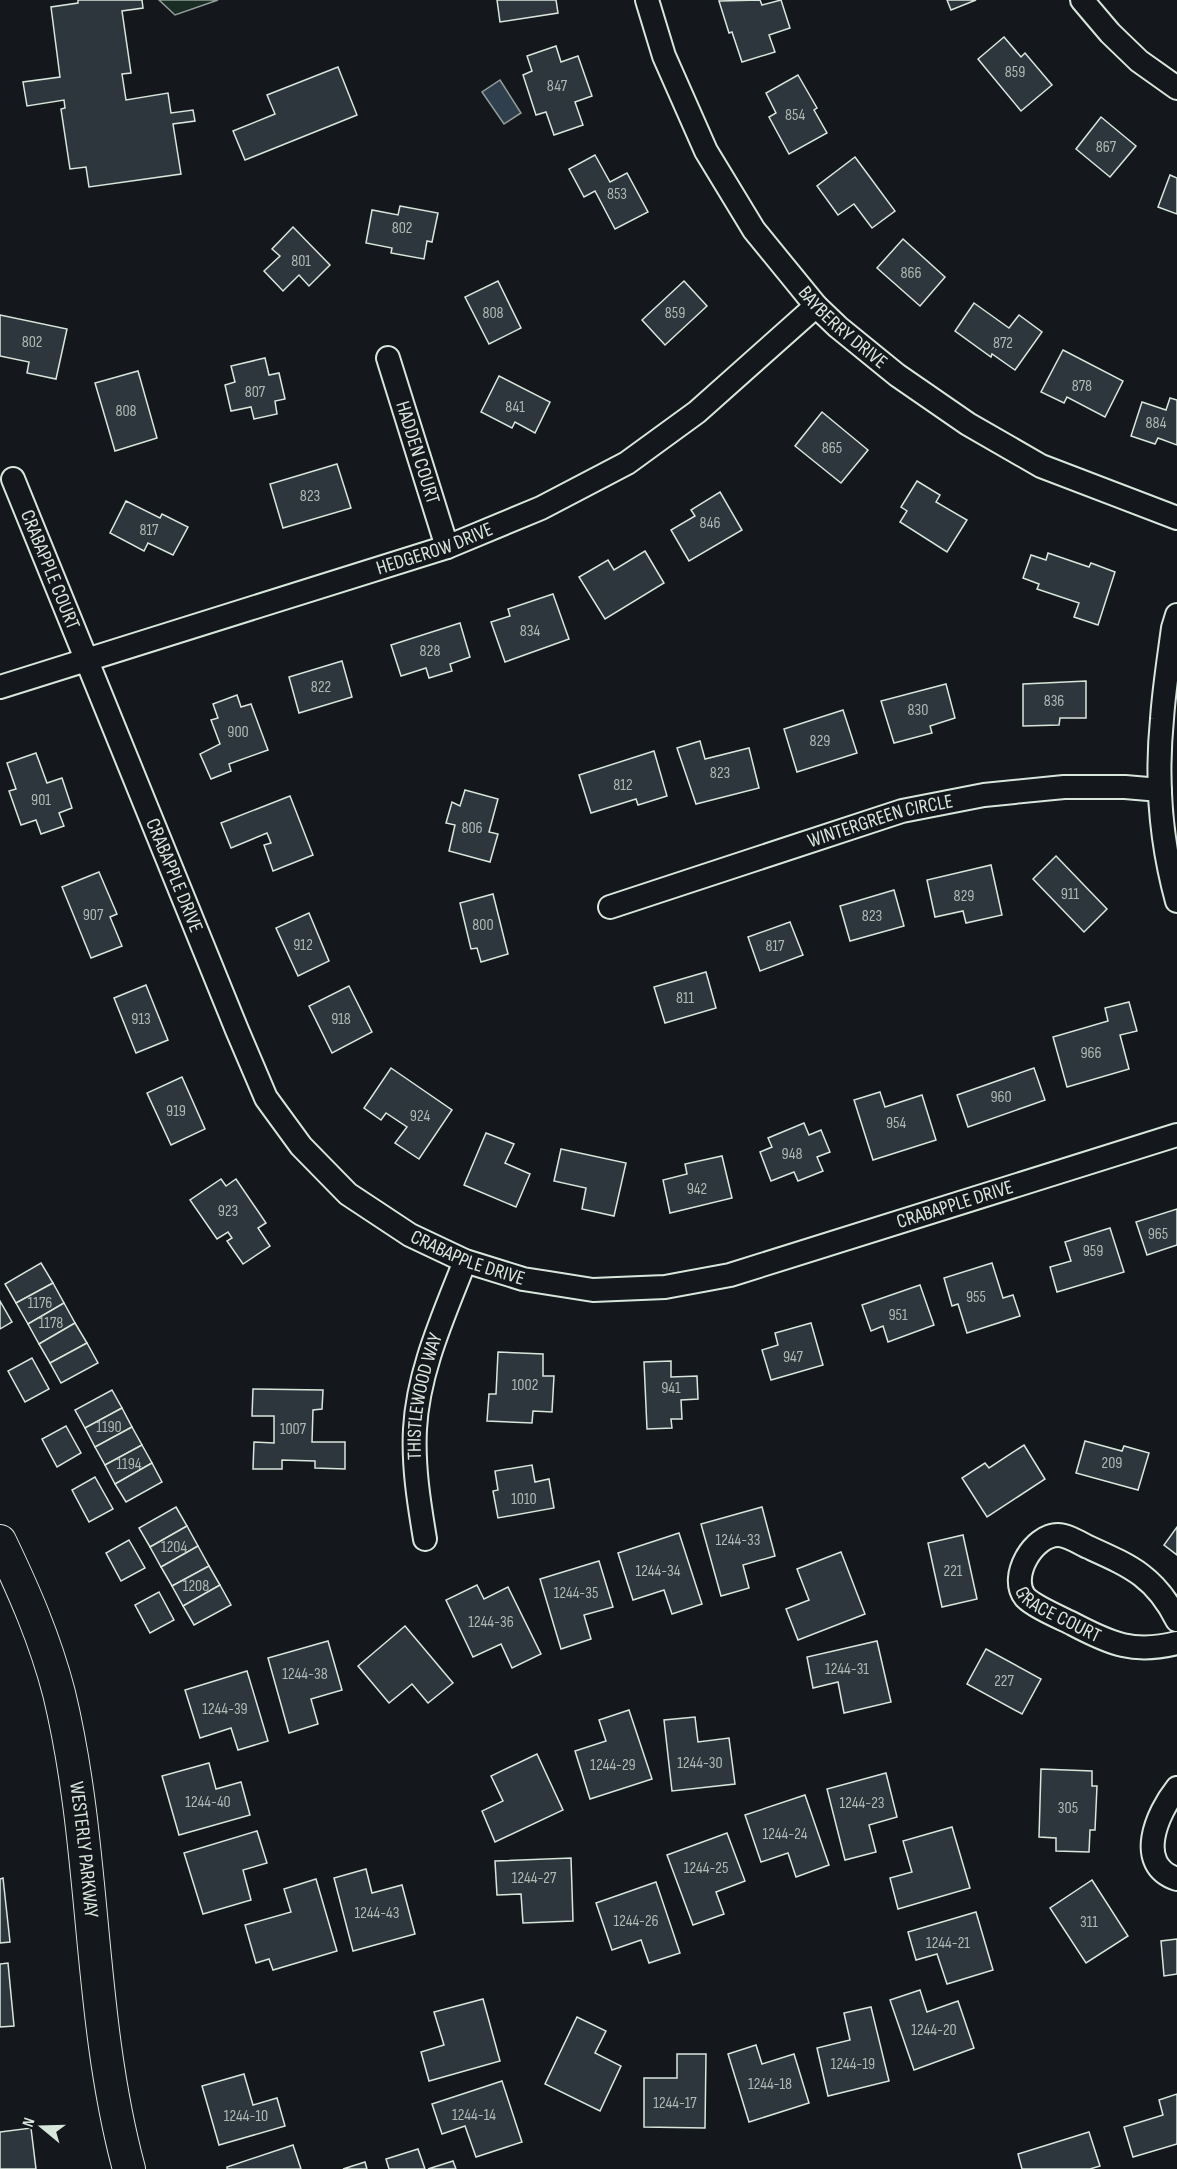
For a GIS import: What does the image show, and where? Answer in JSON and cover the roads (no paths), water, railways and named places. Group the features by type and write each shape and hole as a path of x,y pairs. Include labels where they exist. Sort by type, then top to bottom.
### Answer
{"main road":[{"name":"WESTERLY PARKWAY","path":"0,1541 36,1619 59,1694 81,1817 105,2054 114,2109 129,2169"}],"street":[{"name":"BAYBERRY DRIVE","path":"647,0 664,56 706,150 754,230 816,306 897,375 968,424 1041,466 1177,518"},
{"path":"1082,0 1139,62 1177,88"},
{"name":"HEDGEROW DRIVE","path":"0,687 447,547 542,508 627,463 697,412 816,306"},
{"name":"HADDEN COURT","path":"388,358 447,547"},
{"name":"CRABAPPLE COURT","path":"13,479 86,660"},
{"path":"1177,615 1173,628 1161,721 1160,790 1168,868 1177,901"},
{"name":"CRABAPPLE DRIVE","path":"86,660 266,1098 301,1146 348,1194 410,1235 465,1261 523,1279 593,1290 665,1287 730,1275 1177,1135"},
{"name":"WINTERGREEN CIRCLE","path":"610,907 902,811 984,795 1064,787 1125,787 1160,790"},
{"name":"THISTLEWOOD WAY","path":"425,1539 415,1463 415,1427 423,1374 465,1261"},
{"name":"GRACE COURT","path":"1177,1620 1164,1596 1147,1579 1125,1564 1084,1545 1059,1535 1046,1538 1030,1550 1026,1559 1020,1587 1026,1598 1053,1614 1093,1635 1125,1646 1158,1648 1177,1644"},
{"path":"1177,1788 1154,1833 1151,1852 1159,1868 1177,1879"}],"water":[{"path":"500,80 521,113 504,124 482,92"}]}
